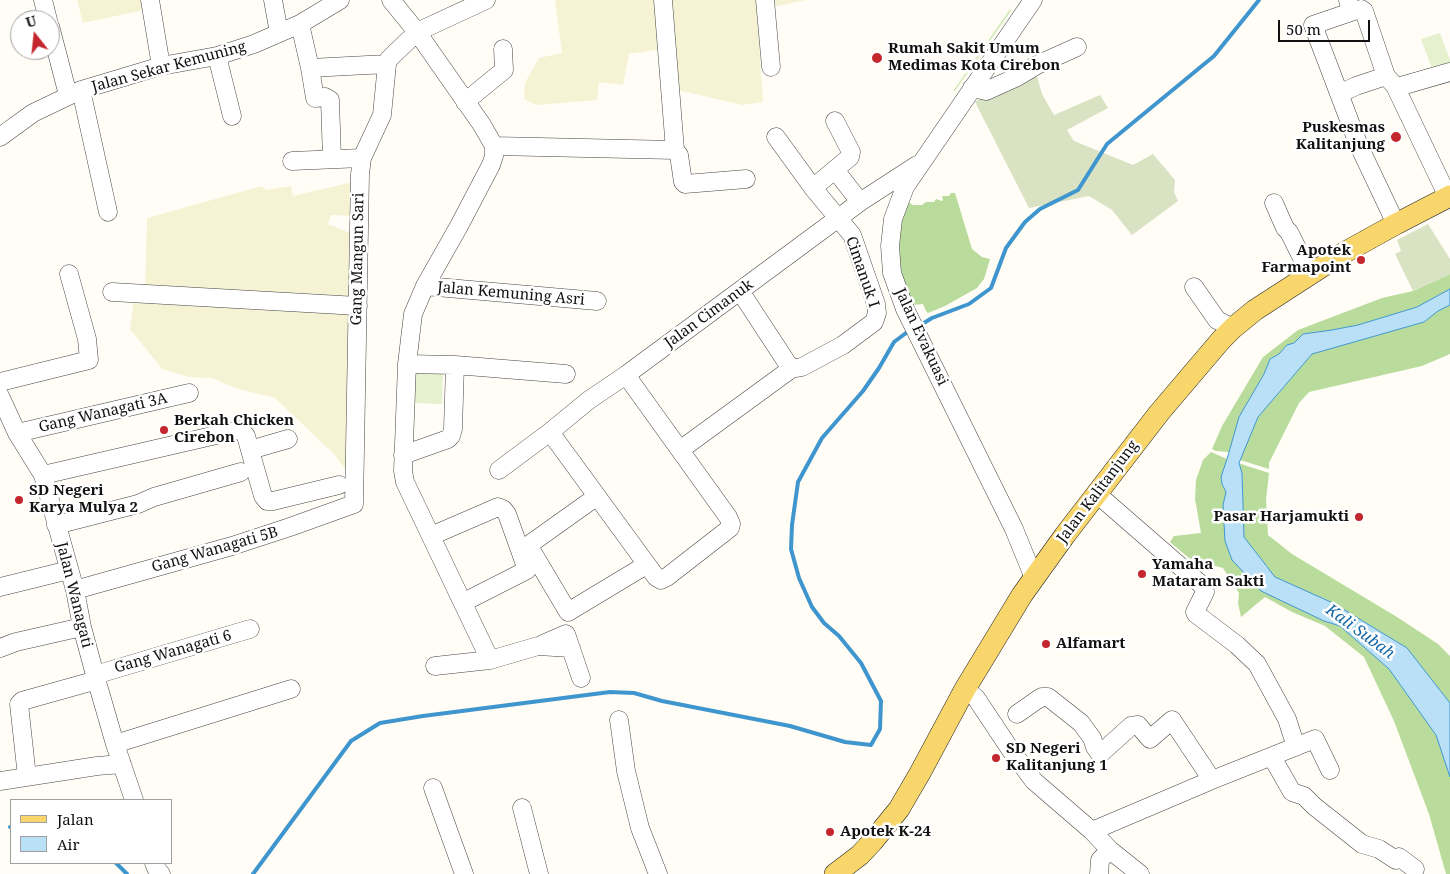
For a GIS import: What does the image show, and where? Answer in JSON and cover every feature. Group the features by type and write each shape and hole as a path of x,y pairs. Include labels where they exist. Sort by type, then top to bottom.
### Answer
{"main road":[{"name":"Jalan Kalitanjung","path":"835,874 860,855 878,836 898,809 1003,624 1034,578 1187,378 1233,328 1268,301 1347,251 1449,197"}],"street":[{"path":"150,0 161,66"},
{"path":"273,0 279,33"},
{"name":"Jalan Sekar Kemuning","path":"0,137 33,113 75,93 161,66 217,56 254,44 300,24 315,7 340,0"},
{"path":"391,0 417,32 482,125 494,146 494,156 491,165 425,286 413,314 407,364 403,455 405,482 464,602 490,660"},
{"path":"310,68 387,64 389,59 417,32 486,0"},
{"path":"663,0 675,150 679,155 683,182 685,184 746,179"},
{"path":"765,0 771,67"},
{"name":"Jalan Evakuasi","path":"1034,0 905,187 893,219 891,236 892,273 911,321 1014,529 1034,578"},
{"path":"1396,224 1358,146 1313,25 1349,6 1364,11 1390,81 1449,197"},
{"path":"300,24 315,98 330,100 332,159"},
{"path":"972,88 986,91 1016,78 1037,64 1077,47"},
{"path":"465,102 504,70 503,49"},
{"path":"60,53 75,93 108,212"},
{"path":"217,56 232,116"},
{"name":"Gang Mangun Sari","path":"354,504 360,174 362,158 382,115 387,64"},
{"path":"1339,94 1356,86 1390,81 1401,86 1450,72"},
{"path":"813,188 836,171 850,157 851,152 835,121"},
{"name":"Cimanuk I","path":"680,450 791,368 802,366 836,349 874,322 877,313 852,236 813,188 776,137"},
{"path":"494,146 675,150"},
{"path":"292,162 362,158"},
{"name":"Jalan Cimanuk","path":"499,470 589,400 626,375 860,202 922,162"},
{"path":"836,171 860,202"},
{"path":"1274,203 1310,274"},
{"path":"0,382 89,360 87,339 69,274"},
{"name":"Jalan Kemuning Asri","path":"425,286 597,301"},
{"path":"1194,287 1217,320 1233,328"},
{"path":"740,291 791,368"},
{"path":"112,292 358,306"},
{"path":"407,364 455,364 566,374"},
{"path":"403,455 448,439 451,436 453,429 455,364"},
{"path":"550,432 646,565 661,580 667,577 730,528 731,524 728,517 626,375"},
{"name":"Gang Wanagati 3A","path":"17,433 189,393"},
{"name":"Jalan Wanagati","path":"0,396 17,433 43,475 75,590 82,627 96,678 134,799"},
{"path":"43,475 238,430 242,431 246,436 267,501 273,502 338,485"},
{"path":"250,450 288,439"},
{"path":"56,525 138,504 154,497 241,472"},
{"path":"1097,494 1204,587 1206,592 1195,612 1196,614 1238,645 1257,664 1287,719 1296,747"},
{"path":"596,497 530,544 530,548 568,612 646,565"},
{"name":"Gang Wanagati 5B","path":"75,590 232,546 290,528 354,504"},
{"path":"431,536 498,507 507,514 527,570 464,602"},
{"path":"0,587 69,570"},
{"path":"0,648 16,642 82,627"},
{"name":"Gang Wanagati 6","path":"27,776 19,704 22,701 250,630"},
{"path":"435,666 490,660 538,646 571,648 581,678"},
{"path":"115,744 291,689"},
{"path":"965,689 976,698 1010,750 1034,781 1092,831 1110,850 1140,874"},
{"path":"1017,714 1042,697 1048,697 1081,723 1092,738 1100,754 1131,726 1138,725 1150,739 1172,720 1212,780"},
{"path":"618,720 626,772 640,828 658,874"},
{"path":"1092,831 1315,739 1330,770"},
{"path":"1272,757 1292,792 1304,796 1362,844 1379,849 1396,860 1399,857 1414,870"},
{"path":"0,781 122,764"},
{"path":"434,788 464,874"},
{"path":"522,808 539,874"},
{"path":"1100,874 1100,860 1110,850"}],"shaded area":[{"path":"77,0 142,0 144,10 83,23"},
{"path":"555,0 659,0 662,49 629,54 623,85 599,82 597,100 537,105 524,99 525,83 539,58 562,53"},
{"path":"670,0 807,0 757,10 763,102 742,105 678,90"},
{"path":"353,182 355,216 331,215 328,224 353,234 349,296 341,299 145,289 147,218 262,186 266,190 291,186 293,196"},
{"path":"134,298 353,313 348,473 334,454 275,398 238,389 212,378 189,377 162,369 130,329"}],"green space":[{"path":"1010,9 1011,11 955,91 953,91"},
{"path":"1440,33 1450,60 1450,68 1434,74 1421,39"},
{"path":"1035,69 1042,94 1054,115 1100,95 1108,108 1067,130 1074,141 1133,165 1153,154 1175,180 1174,192 1178,201 1132,235 1112,210 1089,196 1029,208 975,102 988,93"},
{"path":"951,193 955,193 972,249 982,257 990,259 984,279 977,288 928,313 923,304 912,305 903,278 900,264 899,238 902,221 907,201 913,205 922,205 926,202 934,202 936,199 942,201 942,196 949,196"},
{"path":"1428,224 1450,259 1450,274 1413,291 1395,254 1401,251 1397,240"},
{"path":"1450,274 1450,289 1417,307 1358,325 1303,334 1294,343 1287,345 1279,354 1270,359 1264,374 1239,417 1229,452 1212,449 1222,426 1263,357 1298,330 1382,298 1413,291"},
{"path":"1450,305 1450,354 1422,366 1309,392 1299,403 1269,463 1269,469 1240,460 1258,417 1312,354 1424,322 1438,311"},
{"path":"416,369 443,370 442,404 414,403"},
{"path":"1211,452 1227,459 1221,477 1226,492 1223,505 1225,541 1324,621 1340,626 1389,669 1436,735 1450,777 1450,874 1446,874 1429,814 1394,721 1364,657 1325,626 1292,612 1265,597 1241,617 1238,603 1239,593 1223,568 1190,559 1170,542 1174,536 1201,533 1195,499 1196,480 1203,460"},
{"path":"1238,463 1269,473 1266,500 1268,535 1292,554 1438,644 1450,656 1450,703 1407,648 1333,603 1275,577 1244,537 1242,473"}],"water":[{"name":"Kali Subah","path":"1450,289 1450,305 1438,311 1424,322 1312,354 1258,417 1239,463 1242,473 1244,537 1275,577 1333,603 1407,648 1450,703 1450,777 1436,735 1389,669 1340,626 1324,621 1261,591 1232,560 1225,541 1223,505 1226,492 1221,477 1239,417 1264,374 1270,359 1279,354 1287,345 1294,343 1303,334 1358,325 1417,307"}],"waterway":[{"path":"919,326 932,318 969,304 991,288 1006,248 1025,222 1040,209 1078,190 1107,144 1214,56 1259,0"},
{"path":"253,874 351,741 380,723 610,692 634,693 662,701 790,726 845,742 871,745 880,729 881,701 861,663 839,636 824,623 812,607 799,578 791,549 792,525 798,482 822,438 863,391 894,342 910,330"},
{"path":"117,864 127,874"}],"place":[{"name":"Rumah Sakit Umum Medimas Kota Cirebon","path":"877,58"},
{"name":"Puskesmas Kalitanjung","path":"1396,137"},
{"name":"Apotek Farmapoint","path":"1361,260"},
{"name":"Berkah Chicken Cirebon","path":"164,430"},
{"name":"SD Negeri Karya Mulya 2","path":"19,500"},
{"name":"Pasar Harjamukti","path":"1359,517"},
{"name":"Yamaha Mataram Sakti","path":"1142,574"},
{"name":"Alfamart","path":"1046,644"},
{"name":"SD Negeri Kalitanjung 1","path":"996,758"},
{"name":"Apotek K-24","path":"830,832"}]}
